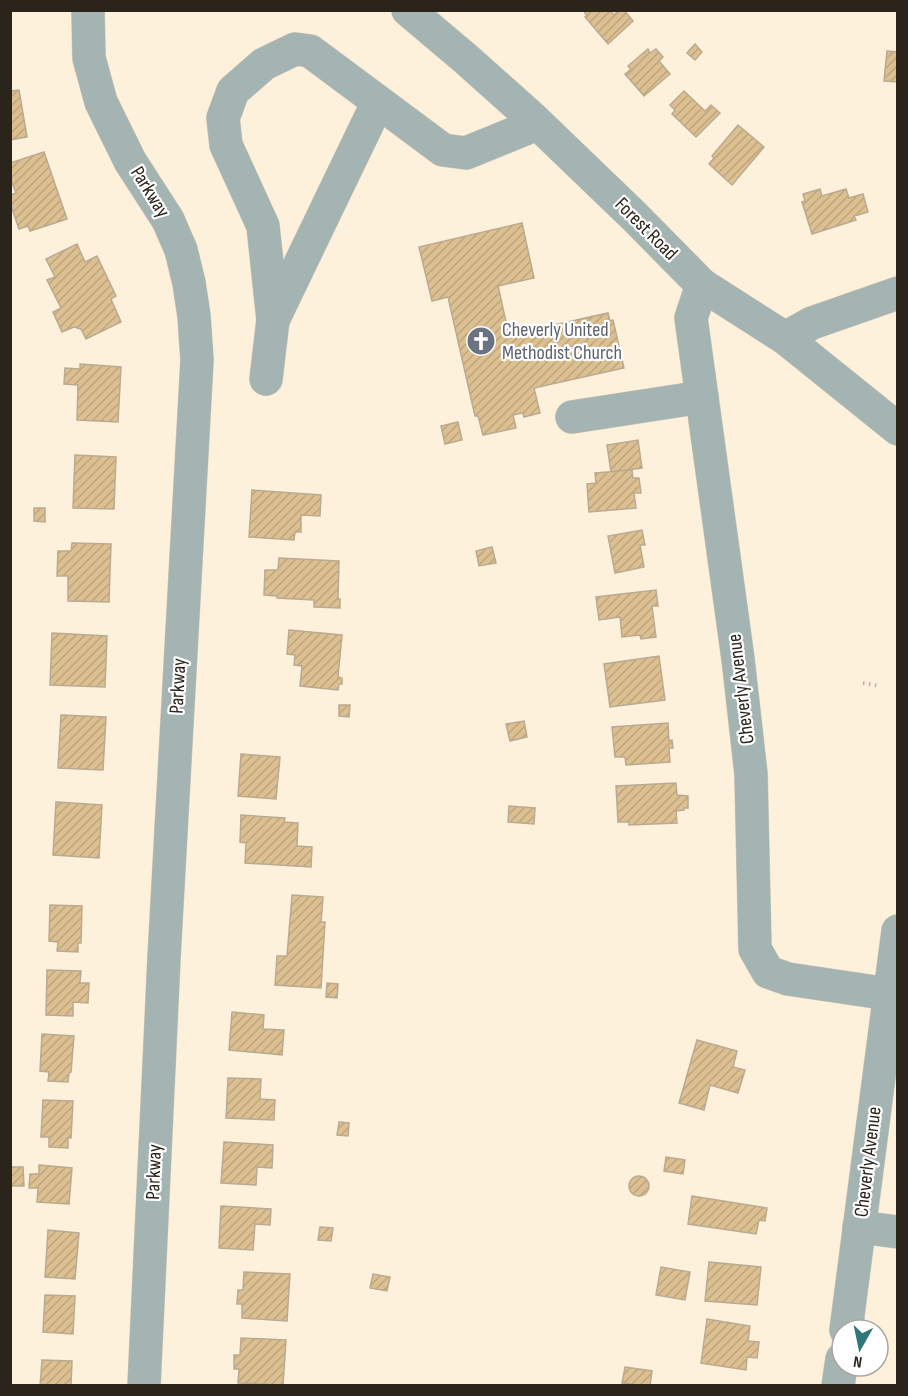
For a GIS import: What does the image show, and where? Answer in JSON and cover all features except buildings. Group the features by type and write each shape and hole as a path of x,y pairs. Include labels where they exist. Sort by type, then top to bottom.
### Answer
{"street":[{"name":"Parkway","path":"88,10 89,58 101,102 130,161 168,220 181,250 194,316 197,360 164,958 144,1386"},
{"name":"Forest Road","path":"408,10 537,124 702,285 785,338 897,429"},
{"path":"266,379 273,320 263,226 226,146 223,118 233,91 264,63 295,49 310,51 443,150 466,153 537,124"},
{"path":"273,320 378,102"},
{"name":"Cheverly Avenue","path":"702,285 691,318 738,659 751,774 755,949 768,972 788,979 889,994"},
{"path":"785,338 812,323 897,293"},
{"path":"572,417 702,397"},
{"name":"Cheverly Avenue","path":"848,1318 897,931"},
{"path":"859,1227 897,1232"}],"path":[{"path":"863,683 880,686"}],"place":[{"name":"Cheverly United Methodist Church","path":"481,341"}]}
